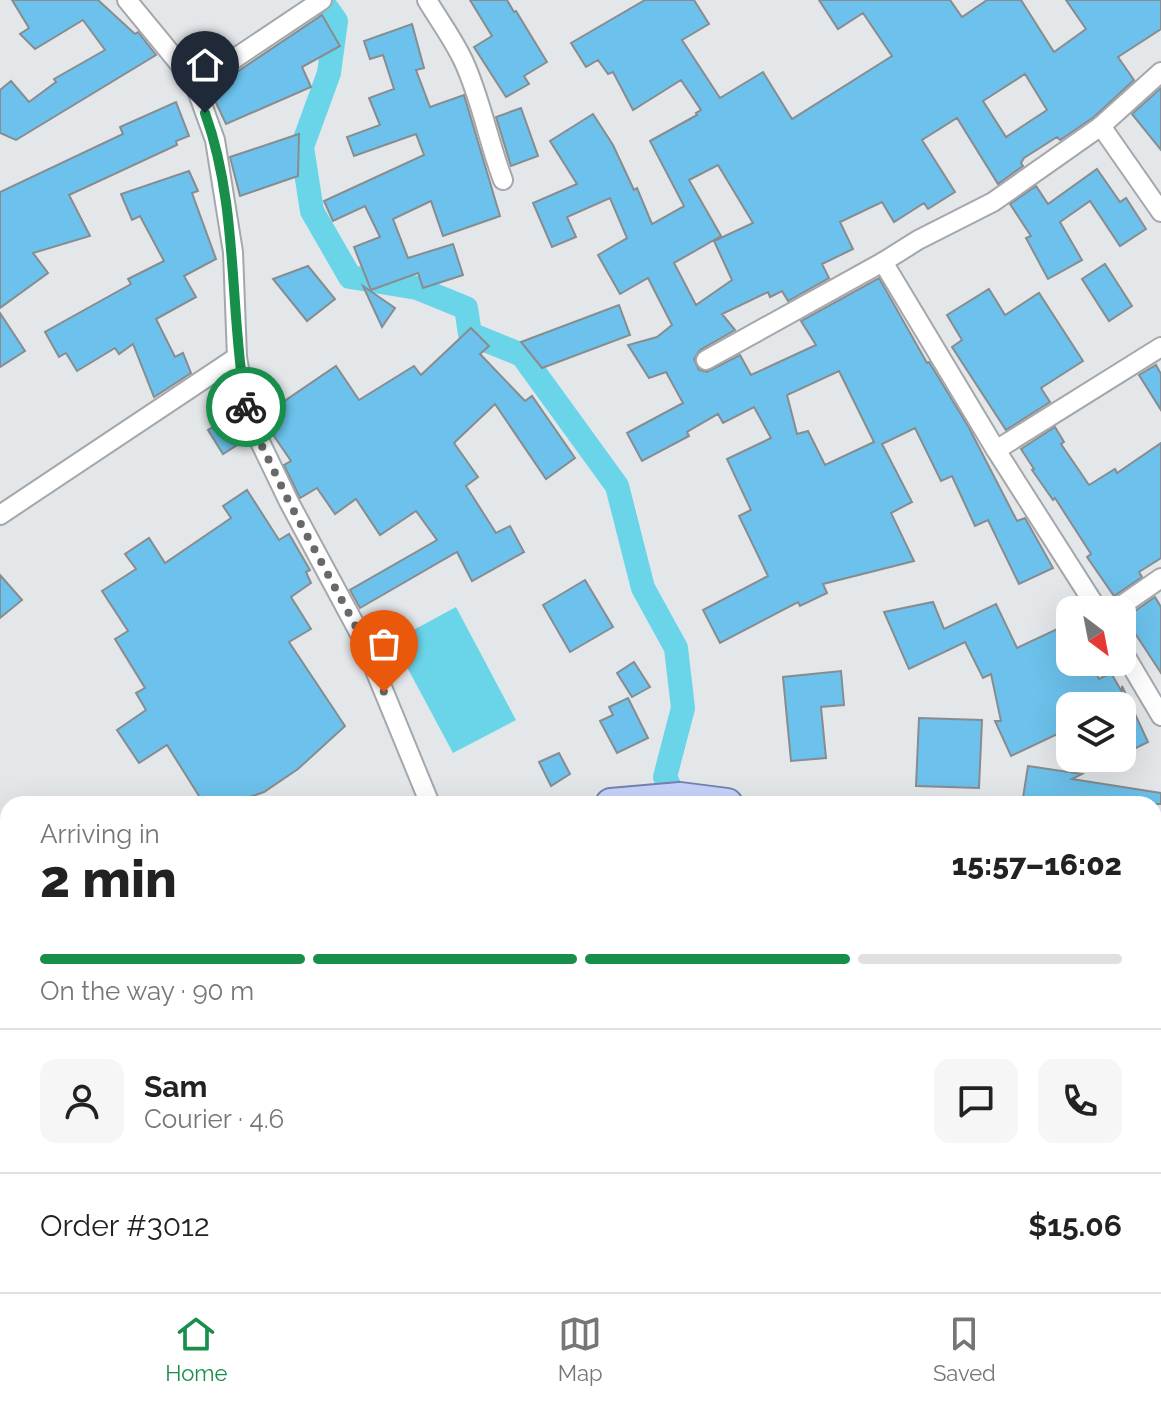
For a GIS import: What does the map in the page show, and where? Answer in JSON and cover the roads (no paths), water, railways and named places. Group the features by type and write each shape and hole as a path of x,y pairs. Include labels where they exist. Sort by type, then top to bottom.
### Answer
{"street":[{"path":"127,0 195,85 215,140 233,252 237,357 247,415 289,502 361,636 427,796"},
{"path":"195,85 322,0"},
{"path":"427,0 462,58 476,92 489,144 503,180"},
{"path":"706,360 918,240 993,202 1101,126 1161,72"},
{"path":"1101,126 1161,212"},
{"path":"883,262 996,450 1089,596"},
{"path":"996,450 1161,347"},
{"path":"0,515 237,357"},
{"path":"1135,596 1161,578"},
{"path":"1136,674 1161,716"}],"water":[{"path":"456,607 516,720 453,753 393,641"}],"waterway":[{"path":"321,0 336,21 329,73 302,147 312,211 350,277 417,288 466,308 470,334 522,355 617,486 643,588 676,648 683,708 665,777 674,796"}]}
